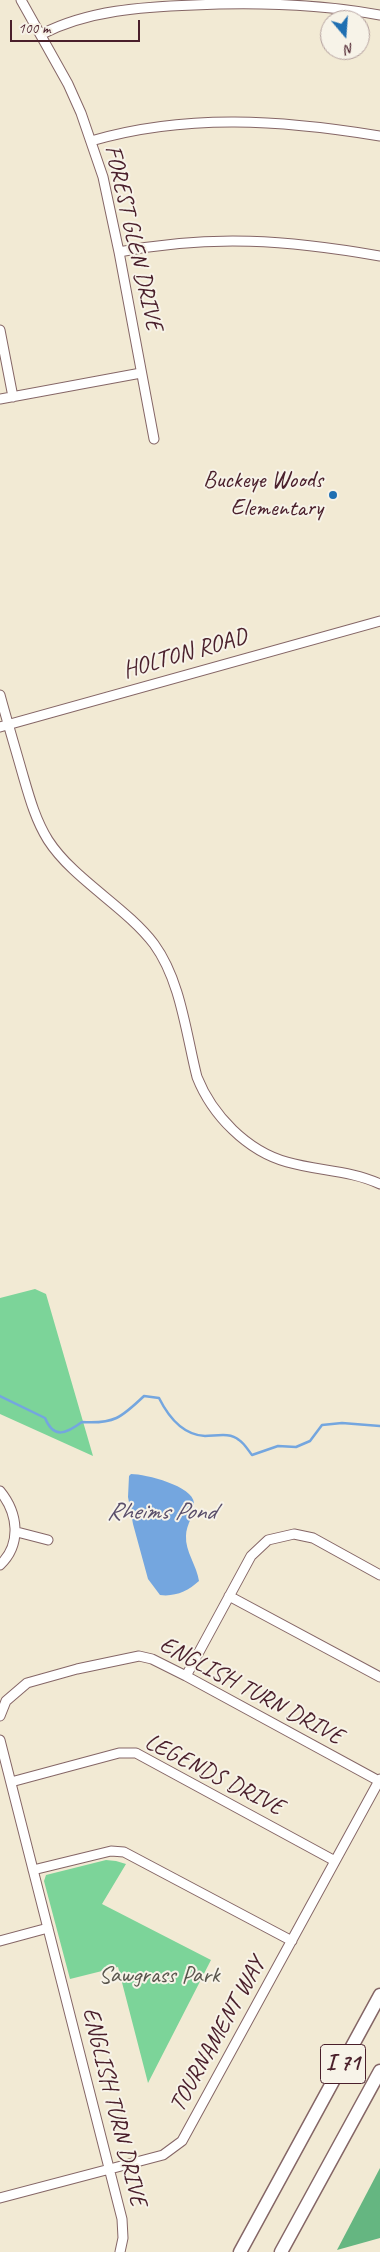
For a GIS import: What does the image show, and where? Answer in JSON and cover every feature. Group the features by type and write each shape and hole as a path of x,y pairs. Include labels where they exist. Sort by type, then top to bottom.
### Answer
{"highway":[{"name":"I 71","path":"240,2252 380,1995"},
{"name":"I 71","path":"281,2252 380,2071"}],"street":[{"name":"FOREST GLEN DRIVE","path":"21,0 42,34 68,84 103,177 154,439"},
{"path":"42,34 62,24 86,17 146,7 255,2 380,15"},
{"path":"90,141 145,128 223,122 270,121 326,127 380,136"},
{"path":"119,252 180,243 227,240 327,246 380,256"},
{"path":"0,330 13,397"},
{"path":"0,400 141,373"},
{"name":"HOLTON ROAD","path":"4,726 380,621"},
{"path":"0,696 4,726 34,812 49,842 144,933 162,957 176,996 199,1083 226,1123 252,1145 269,1156 287,1162 351,1173 380,1184"},
{"path":"0,1490 12,1510 17,1532 10,1553 0,1564"},
{"path":"17,1532 48,1540"},
{"path":"186,1676 251,1556 268,1540 280,1535 294,1534 313,1538 380,1575"},
{"path":"229,1596 380,1677"},
{"name":"ENGLISH TURN DRIVE","path":"0,1716 6,1701 27,1683 129,1656 139,1656 152,1659 186,1676 379,1780"},
{"name":"ENGLISH TURN DRIVE","path":"0,1740 123,2225 120,2252"},
{"name":"LEGENDS DRIVE","path":"10,1782 119,1754 136,1753 335,1861"},
{"name":"TOURNAMENT WAY","path":"0,2198 164,2155 182,2141 379,1780"},
{"path":"33,1870 111,1851 124,1852 292,1941"},
{"path":"0,1941 48,1928"}],"green space":[{"path":"35,1289 46,1294 93,1456 0,1414 0,1298"},
{"name":"Sawgrass Park","path":"106,1860 126,1864 102,1904 211,1960 148,2083 118,1967 70,1979 44,1881 46,1875"},
{"path":"380,2168 380,2238 337,2250"}],"water":[{"name":"Rheims Pond","path":"131,1474 168,1482 186,1491 192,1497 194,1507 187,1527 186,1542 199,1581 190,1588 171,1595 160,1595 148,1579 133,1524 128,1497 129,1476"}],"waterway":[{"path":"0,1396 45,1418 52,1429 57,1432 66,1431 82,1422 102,1422 116,1418 129,1410 144,1396 159,1398 172,1418 183,1428 197,1435 231,1436 243,1443 252,1455 278,1446 296,1447 310,1441 322,1425 342,1423 380,1426"}],"place":[{"name":"Buckeye Woods Elementary","path":"333,495"}]}
